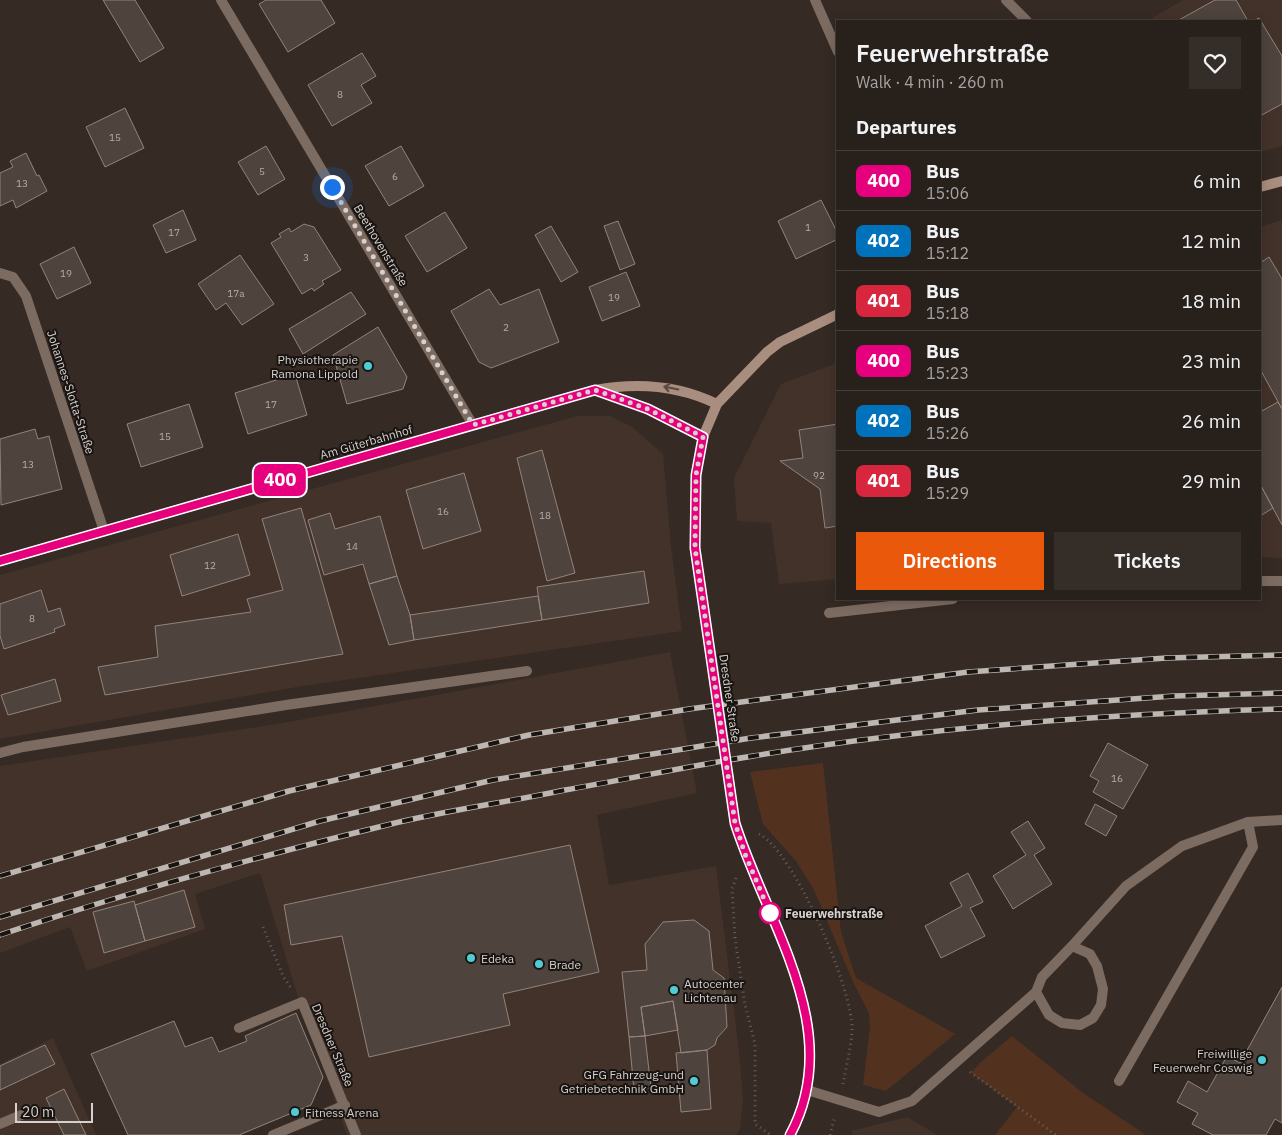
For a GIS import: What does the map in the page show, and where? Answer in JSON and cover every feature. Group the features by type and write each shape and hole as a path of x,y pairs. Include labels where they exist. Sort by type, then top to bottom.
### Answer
{"main road":[{"path":"1261,187 1282,181"},
{"name":"Dresdner Straße","path":"790,1135 798,1120 807,1090 808,1022 794,974 745,854 735,823 695,548 696,475 703,437 717,404 738,381 780,342 836,315"},
{"name":"Am Güterbahnhof","path":"0,561 595,390 621,385 667,386 699,395 717,404"},
{"path":"595,390 648,409 703,437"}],"street":[{"name":"Beethovenstraße","path":"221,0 473,425"},
{"path":"815,0 836,47"},
{"path":"1006,0 1026,20"},
{"name":"Johannes-Slotta-Straße","path":"0,273 13,277 26,296 104,531"},
{"path":"1261,581 1282,581"},
{"path":"829,613 945,600"},
{"path":"0,753 23,747 276,707 527,672"},
{"path":"807,1090 879,1112 912,1101 955,1061 1036,992 1042,977 1126,886 1182,846 1248,822 1282,820"},
{"path":"1119,1081 1253,848 1248,822"},
{"path":"1036,992 1048,1015 1062,1023 1080,1025 1093,1018 1101,1005 1102,997 1097,966 1090,954 1072,946"},
{"name":"Dresdner Straße","path":"239,1028 302,1002 356,1135"},
{"name":"Dresdner Straße","path":"273,1135 345,1105"},
{"path":"0,1124 33,1110"}],"path":[{"path":"735,823 762,835 795,873 839,969 852,1030 840,1101 830,1135"},
{"path":"745,854 732,889 735,938 745,1005 755,1044 755,1124 771,1135"},
{"path":"263,927 283,976"},
{"path":"955,1061 1056,1135"}],"shaded area":[{"path":"1183,0 1282,0 1282,146 1261,152 1261,20 1149,20"},
{"path":"1282,220 1282,558 1261,557 1261,227"},
{"path":"836,363 836,579 779,584 771,523 737,521 734,478 781,384"},
{"path":"577,416 610,416 632,427 663,454 671,546 682,631 303,686 0,739 0,575"},
{"path":"670,652 697,793 597,815 609,885 716,866 743,1098 740,1129 736,1135 347,1135 302,1010 260,873 195,894 205,929 87,971 70,927 0,953 0,766 277,724"},
{"path":"823,763 841,932 856,978 955,1034 886,1091 863,1085 870,1027 869,1013 854,984 814,890 796,861 763,824 750,772"},
{"path":"1012,1036 1083,1093 1146,1135 995,1135 1017,1107 971,1073"},
{"path":"53,1038 96,1135 0,1135 0,1064"},
{"path":"907,1117 938,1135 853,1135 851,1131"}],"building":[{"path":"103,0 135,0 164,48 140,62"},
{"path":"266,0 321,0 335,23 288,52 259,4"},
{"path":"1215,0 1236,0 1247,20 1179,20"},
{"path":"1261,21 1282,56 1282,104 1261,115"},
{"path":"362,53 376,76 361,85 372,103 332,126 308,85"},
{"path":"125,108 144,148 105,167 86,127"},
{"path":"266,146 285,179 258,195 238,162"},
{"path":"401,146 424,186 389,206 365,166"},
{"path":"26,153 47,191 16,208 13,200 0,206 0,173 13,167 10,161"},
{"path":"821,200 836,230 836,240 796,259 778,221"},
{"path":"183,210 196,240 166,253 153,225"},
{"path":"445,212 467,248 427,272 405,236"},
{"path":"618,221 635,264 620,270 604,226"},
{"path":"304,224 314,227 341,270 322,281 324,284 314,291 312,288 302,294 271,243 281,237 279,234 289,228 291,232"},
{"path":"551,226 578,272 561,282 535,235"},
{"path":"74,247 91,283 57,299 40,264"},
{"path":"240,255 274,304 242,325 226,303 216,310 198,284"},
{"path":"1269,257 1282,279 1282,409 1261,371 1261,262"},
{"path":"626,272 640,306 602,321 589,287"},
{"path":"489,289 500,305 539,289 559,342 491,368 479,362 451,311"},
{"path":"351,292 366,314 303,354 289,329"},
{"name":"Physiotherapie Ramona Lippold","path":"378,327 407,377 403,389 347,404 333,355"},
{"path":"295,374 307,415 248,434 235,393"},
{"path":"1278,402 1282,409 1282,525 1261,486 1261,411"},
{"path":"189,404 203,447 141,467 127,424"},
{"path":"836,424 836,526 825,528 820,489 780,461 803,458 799,430"},
{"path":"35,429 38,439 49,436 62,489 1,505 0,439"},
{"path":"542,450 575,573 547,581 517,458"},
{"path":"464,473 481,531 423,549 406,490"},
{"path":"1261,486 1273,508 1261,515"},
{"path":"301,508 343,654 105,695 98,667 158,657 155,626 251,612 247,599 283,590 262,519"},
{"path":"330,513 335,529 380,516 397,576 369,584 363,564 324,575 308,520"},
{"path":"238,534 250,575 182,596 170,555"},
{"path":"644,571 649,603 542,620 537,587"},
{"path":"397,576 410,615 414,640 389,645 369,584"},
{"path":"41,590 48,612 60,608 65,625 54,629 55,632 4,649 0,636 0,604"},
{"path":"538,596 542,620 414,640 410,615"},
{"path":"55,679 61,701 8,715 1,695"},
{"path":"1108,743 1148,765 1123,809 1093,792 1099,781 1090,776"},
{"path":"1095,804 1117,816 1106,836 1085,824"},
{"path":"1028,821 1045,848 1034,855 1052,884 1013,909 993,876 1026,855 1011,832"},
{"name":"Edeka","path":"570,845 599,972 503,994 510,1025 369,1057 342,936 291,945 284,905"},
{"path":"968,873 983,902 970,908 985,936 941,958 925,926 962,906 950,883"},
{"path":"184,890 195,927 145,941 135,905"},
{"path":"134,901 145,941 104,953 93,912"},
{"name":"Autocenter Lichtenau","path":"694,920 709,931 713,970 724,978 727,1027 717,1038 715,1045 707,1050 681,1053 673,1001 641,1007 645,1036 629,1037 622,972 647,970 645,944 663,922"},
{"name":"Freiwillige Feuerwehr Coswig","path":"1282,987 1282,1123 1275,1119 1266,1135 1213,1135 1192,1124 1198,1113 1177,1102 1188,1081 1207,1092 1227,1056 1240,1063"},
{"path":"673,1001 678,1030 645,1036 641,1007"},
{"path":"296,1013 323,1077 311,1105 239,1135 128,1135 91,1054 174,1021 185,1047 212,1037 219,1052 247,1041 245,1036"},
{"path":"645,1036 651,1088 634,1090 629,1037"},
{"path":"45,1045 55,1064 0,1090 0,1066"},
{"name":"GFG Fahrzeug-und Getriebetechnik GmbH","path":"707,1050 711,1109 681,1112 676,1053"},
{"path":"64,1089 86,1135 64,1135 46,1098"}],"railway":[{"path":"0,876 289,791 529,735 689,709 968,672 1166,658 1282,655"},
{"path":"0,917 320,821 493,780 751,738 978,710 1174,696 1282,693"},
{"path":"0,935 194,875 391,824 706,764 818,746 950,730 1083,718 1282,709"}],"bus line":[{"name":"400","path":"0,561 595,390 648,409 703,437 696,475 695,548 735,823 745,854 798,982 808,1022 807,1090 798,1120 790,1135"}],"place":[{"name":"Physiotherapie Ramona Lippold","path":"368,366"},
{"name":"Feuerwehrstraße","path":"770,913"},
{"name":"Edeka","path":"471,958"},
{"name":"Brade","path":"539,964"},
{"name":"Autocenter Lichtenau","path":"674,990"},
{"name":"Freiwillige Feuerwehr Coswig","path":"1262,1060"},
{"name":"GFG Fahrzeug-und Getriebetechnik GmbH","path":"694,1081"},
{"name":"Fitness Arena","path":"295,1112"}],"route":[{"path":"332,187 473,425 595,390 648,409 703,437 696,475 695,548 735,823 745,854 770,913"}]}
